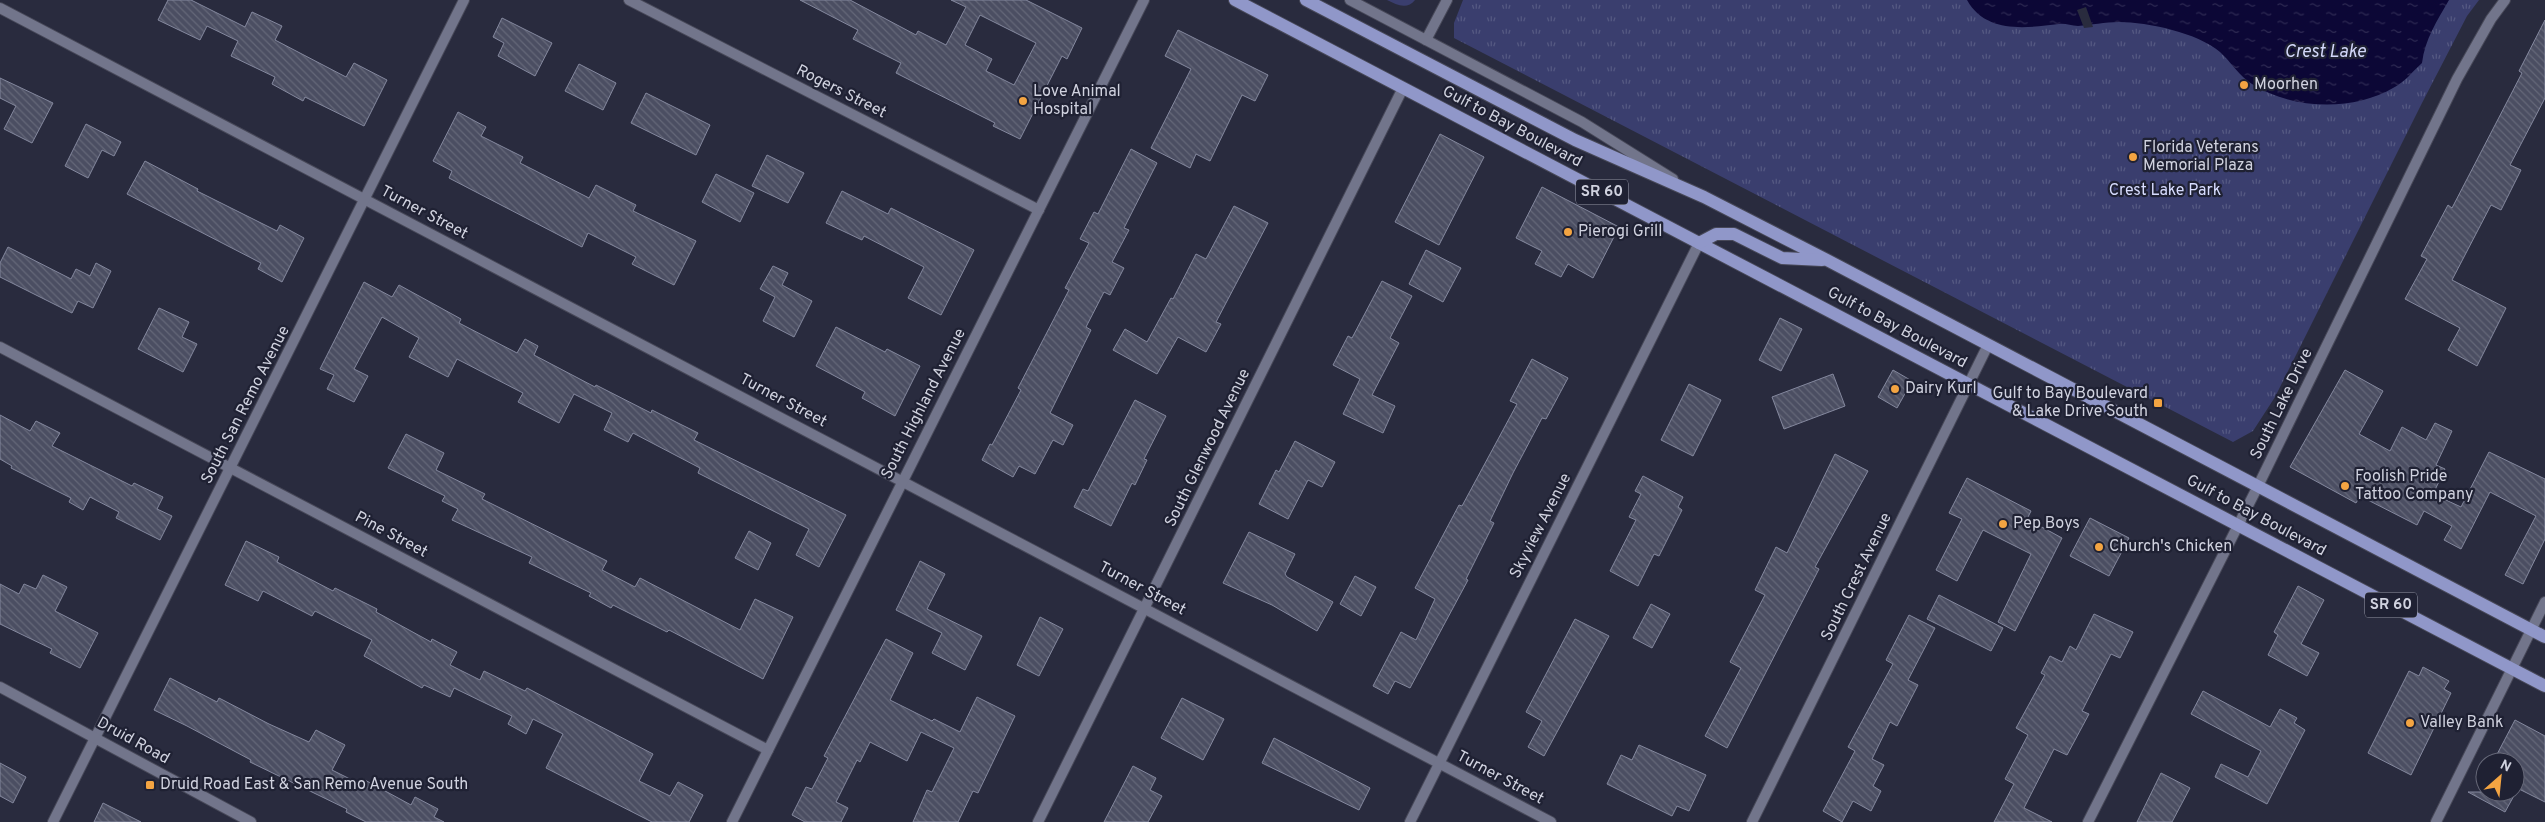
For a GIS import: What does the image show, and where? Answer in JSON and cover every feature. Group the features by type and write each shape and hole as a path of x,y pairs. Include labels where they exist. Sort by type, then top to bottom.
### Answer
{"main road":[{"name":"Gulf to Bay Boulevard","path":"1235,0 2545,686"},
{"name":"Gulf to Bay Boulevard","path":"1306,0 1574,140 1704,197 1827,260 2545,637"},
{"path":"1700,243 1716,234 1734,234 1782,258 1827,260"}],"street":[{"name":"South San Remo Avenue","path":"53,822 464,0"},
{"name":"Rogers Street","path":"629,0 1039,210"},
{"name":"South Highland Avenue","path":"732,822 1144,0"},
{"path":"1350,0 1582,122 1704,197"},
{"path":"1426,40 1447,0"},
{"name":"South Lake Drive","path":"2088,822 2237,524 2258,486 2457,79 2491,19 2505,0"},
{"name":"Turner Street","path":"0,8 903,480 1551,822"},
{"name":"South Glenwood Avenue","path":"1038,822 1403,88"},
{"name":"Skyview Avenue","path":"1410,822 1700,243"},
{"name":"South Crest Avenue","path":"1752,822 1988,345"},
{"name":"Pine Street","path":"0,348 768,750"},
{"path":"2436,822 2545,602"},
{"name":"Druid Road","path":"0,687 251,822"}],"green space":[{"path":"1387,0 1415,0 1405,6"},
{"name":"Crest Lake Park","path":"1463,0 2479,0 2467,16 2422,103 2275,397 2253,431 2233,442 1454,38 1454,23"}],"water":[{"name":"Crest Lake","path":"1967,0 2449,0 2429,38 2422,63 2401,83 2377,96 2359,101 2341,104 2322,104 2303,103 2285,99 2252,84 2211,45 2186,34 2158,26 2119,22 2078,26 2061,24 2033,27 2008,26 1996,24 1985,19 1975,11"}],"pier":[{"path":"2086,7 2093,27 2084,28 2077,10"}],"building":[{"path":"168,0 191,0 245,27 252,12 282,26 275,40 346,77 354,63 387,80 364,126 305,97 303,101 272,84 275,77 231,56 238,41 207,26 200,40 158,20"},
{"path":"800,0 850,0 916,35 918,31 946,45 966,7 951,0 1026,0 1082,28 1067,59 1062,56 1020,139 993,126 995,123 896,73 901,63 853,39 858,30","holes":["980,15 1036,43 1014,85 986,71 992,59 965,45"]},
{"path":"502,18 552,43 535,76 498,56 504,43 493,37"},
{"path":"2545,20 2545,98 2510,165 2521,170 2501,210 2491,205 2452,280 2506,308 2477,366 2448,350 2460,328 2405,299 2427,259 2421,256 2448,205 2452,208 2522,73 2519,71"},
{"path":"1178,30 1268,75 1255,101 1242,95 1210,161 1196,154 1190,168 1151,148 1191,69 1165,56"},
{"path":"579,64 616,83 603,110 565,91"},
{"path":"0,78 53,103 32,143 4,129 16,106 0,98"},
{"path":"646,93 710,125 696,155 631,123"},
{"path":"458,112 486,127 481,136 523,157 520,163 589,198 596,185 636,205 633,211 696,241 674,285 632,264 636,257 588,233 582,247 449,178 452,171 433,161"},
{"path":"86,124 121,142 114,156 102,150 88,178 65,166"},
{"path":"1440,134 1484,157 1439,245 1395,222"},
{"path":"1131,149 1157,163 1124,228 1129,230 1112,262 1124,268 1110,295 1104,292 1086,327 1091,330 1050,413 1073,425 1063,445 1053,440 1035,474 1019,466 1013,477 982,460 1021,390 1018,388 1069,290 1065,288 1089,243 1080,239 1094,212 1098,214"},
{"path":"767,155 804,173 788,203 752,186"},
{"path":"145,161 198,189 197,191 277,231 280,225 304,238 282,282 258,269 261,263 127,194"},
{"path":"716,174 754,193 740,222 702,202"},
{"name":"Pierogi Grill","path":"1542,187 1619,227 1593,278 1568,264 1561,277 1535,264 1542,251 1516,238"},
{"path":"842,191 888,214 891,208 974,250 941,315 908,298 924,267 864,236 862,240 826,223"},
{"path":"1234,206 1268,223 1216,322 1221,324 1206,352 1178,337 1157,374 1113,350 1125,329 1147,342 1171,298 1173,299 1196,254 1206,259"},
{"path":"8,247 71,279 76,269 90,276 96,263 111,271 93,308 78,301 72,313 0,277 0,263"},
{"path":"1426,250 1461,268 1443,302 1409,284"},
{"path":"773,266 788,273 782,285 812,301 794,337 763,321 775,297 760,289"},
{"path":"1382,281 1412,296 1390,338 1399,343 1372,395 1395,406 1383,433 1343,414 1360,379 1333,365 1348,336 1352,338"},
{"path":"364,282 392,297 399,285 461,319 459,323 517,353 525,339 538,346 534,355 595,387 596,385 651,413 652,410 698,433 694,440 846,515 819,567 796,555 809,529 698,473 700,468 633,433 628,442 604,430 612,413 574,394 559,423 518,402 523,393 457,359 448,377 409,357 419,338 382,317 354,369 368,376 354,402 327,389 334,375 320,369"},
{"path":"159,308 189,322 182,337 197,344 183,372 138,349"},
{"path":"1780,318 1802,329 1781,371 1759,360"},
{"path":"836,327 885,352 887,349 920,366 895,416 862,398 865,392 816,366"},
{"path":"1532,359 1568,378 1546,419 1542,418 1513,473 1490,521 1494,523 1466,579 1468,580 1410,688 1395,681 1388,694 1373,686 1401,632 1416,640 1435,599 1415,588 1459,505 1462,506 1517,404 1510,401"},
{"name":"Dairy Kurl","path":"1893,370 1912,381 1897,408 1878,397"},
{"path":"2345,370 2383,391 2359,434 2390,451 2402,427 2426,440 2435,423 2452,431 2436,465 2445,469 2433,494 2461,507 2489,452 2545,479 2545,539 2523,584 2505,575 2536,516 2490,492 2461,549 2444,540 2452,526 2424,511 2417,525 2360,496 2356,503 2290,467"},
{"path":"1833,374 1845,406 1784,429 1772,397"},
{"path":"1689,384 1721,400 1693,456 1661,440"},
{"path":"1135,400 1166,416 1144,459 1147,460 1135,485 1132,483 1111,526 1074,507 1083,489 1088,491"},
{"path":"0,415 30,431 36,421 60,433 52,446 132,486 134,483 163,497 157,509 172,516 160,540 116,518 119,512 90,497 83,510 69,502 71,498 11,468 12,466 0,459"},
{"path":"406,434 444,453 436,470 485,494 482,499 607,561 602,570 635,587 640,578 740,630 755,599 793,617 763,679 669,630 667,632 613,605 611,608 589,596 591,593 529,563 532,557 452,520 458,509 442,501 445,496 388,468"},
{"path":"1295,441 1335,462 1322,487 1308,480 1288,519 1259,504 1276,470 1279,472"},
{"path":"1835,454 1868,471 1815,567 1819,569 1727,748 1705,736 1741,668 1730,662 1765,595 1755,590 1776,547 1787,553"},
{"path":"1643,476 1683,497 1678,507 1682,510 1659,556 1654,554 1638,586 1610,571 1636,520 1629,517 1641,494 1635,491"},
{"path":"1967,478 2031,511 2027,519 2062,538 2015,631 1998,622 2031,554 1983,530 1957,581 1936,570 1962,519 1949,513"},
{"name":"Church's Chicken","path":"2090,518 2129,538 2109,576 2070,556"},
{"path":"749,531 771,543 758,570 735,558"},
{"path":"1249,532 1295,554 1285,574 1287,577 1333,602 1317,631 1272,605 1223,583"},
{"path":"246,541 279,557 277,562 333,591 335,588 377,609 376,612 431,642 432,639 457,652 450,665 480,680 484,671 525,691 527,688 653,754 639,781 670,796 678,782 703,795 689,822 652,822 546,768 563,734 533,719 526,734 508,724 512,716 454,688 450,697 424,685 422,688 364,656 372,640 315,611 312,616 263,591 258,601 225,585"},
{"path":"920,561 945,574 927,609 982,636 965,670 932,653 942,633 896,610"},
{"path":"43,575 67,587 55,611 98,633 80,668 50,653 52,649 0,624 0,584 19,594 24,584 36,589"},
{"path":"1355,576 1376,587 1361,616 1340,604"},
{"path":"2298,586 2324,600 2301,644 2319,653 2307,676 2268,655 2278,635 2274,632"},
{"path":"1939,595 2003,628 1991,651 1927,619"},
{"path":"1651,604 1670,614 1652,648 1633,638"},
{"path":"2094,614 2133,632 2120,658 2111,654 2082,711 2089,714 2067,755 2054,749 2024,808 2052,822 1994,822 2014,784 2005,779 2028,735 2016,728 2045,675 2041,673 2050,656 2062,662 2070,646 2076,650"},
{"path":"1909,615 1935,628 1908,680 1918,685 1897,726 1890,722 1872,759 1884,765 1873,786 1881,791 1871,811 1853,801 1842,822 1823,811 1855,751 1848,747 1893,664 1886,660"},
{"path":"1040,617 1063,629 1039,676 1017,665"},
{"path":"1575,619 1609,636 1544,756 1528,747 1542,721 1526,712"},
{"path":"886,639 913,653 890,700 932,721 934,719 960,732 977,697 1015,716 978,793 973,791 958,822 913,822 927,790 932,792 954,748 921,732 907,761 870,742 860,762 857,760 836,802 848,808 841,822 805,822 792,815 806,787 812,789 828,758 824,756"},
{"name":"Valley Bank","path":"2423,667 2449,681 2444,689 2451,693 2411,775 2368,753 2409,671 2419,676"},
{"path":"170,678 217,702 219,698 309,742 316,730 345,745 332,770 360,784 363,779 411,805 415,797 438,809 434,817 444,822 366,822 346,812 347,809 250,762 251,760 154,710"},
{"path":"2203,691 2270,727 2280,709 2297,718 2294,723 2305,730 2267,804 2215,777 2221,764 2248,777 2261,751 2191,714"},
{"path":"1182,698 1224,719 1203,760 1161,738"},
{"path":"2515,720 2545,736 2545,802 2525,792 2525,752 2498,752"},
{"path":"1274,738 1370,788 1359,810 1262,763"},
{"path":"1639,745 1706,775 1689,811 1677,806 1672,816 1607,784 1621,755 1632,760"},
{"path":"0,763 26,777 13,803 0,796"},
{"path":"1133,766 1156,778 1150,790 1162,796 1148,822 1104,822"},
{"path":"2161,773 2190,788 2172,822 2137,822"},
{"path":"2486,802 2510,802 2505,812"},
{"path":"103,803 141,822 94,822"}],"place":[{"name":"Moorhen","path":"2244,85"},
{"name":"Love Animal Hospital","path":"1023,101"},
{"name":"Florida Veterans Memorial Plaza","path":"2133,157"},
{"name":"Pierogi Grill","path":"1568,232"},
{"name":"Dairy Kurl","path":"1895,389"},
{"name":"Gulf to Bay Boulevard & Lake Drive South","path":"2158,403"},
{"name":"Foolish Pride Tattoo Company","path":"2345,486"},
{"name":"Pep Boys","path":"2003,524"},
{"name":"Church's Chicken","path":"2099,547"},
{"name":"Valley Bank","path":"2410,723"},
{"name":"Druid Road East & San Remo Avenue South","path":"150,785"}]}
